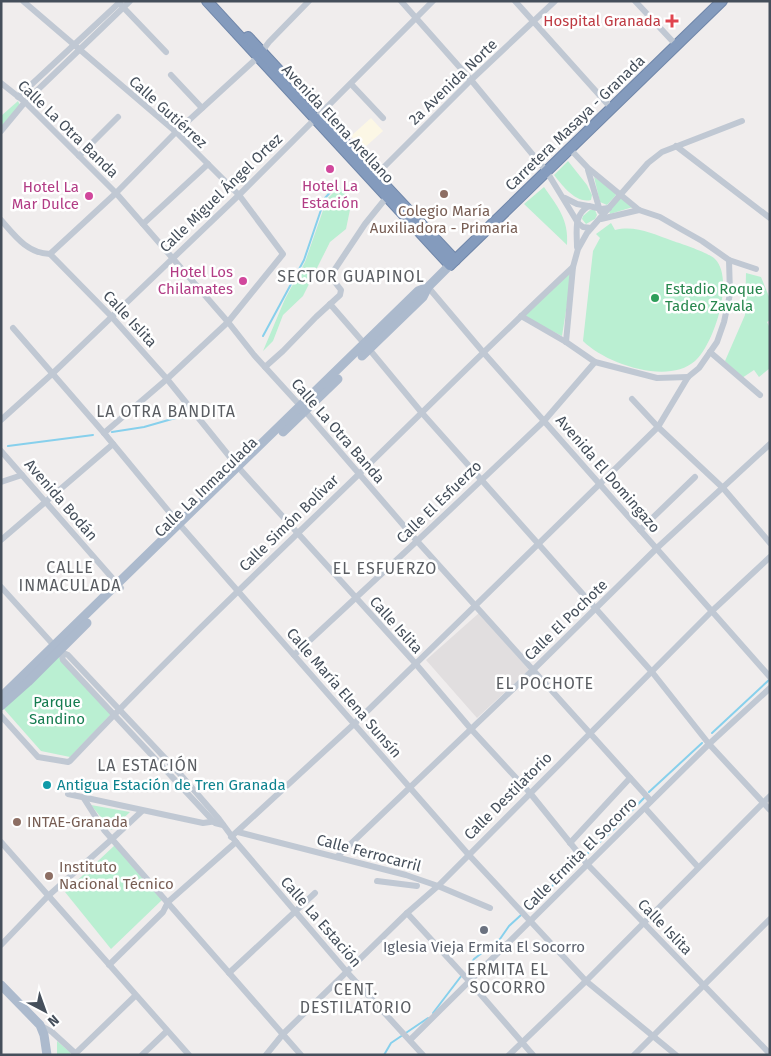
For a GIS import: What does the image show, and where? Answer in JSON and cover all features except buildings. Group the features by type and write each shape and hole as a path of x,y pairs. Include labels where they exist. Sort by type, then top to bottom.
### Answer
{"highway":[{"name":"Carretera Masaya - Granada","path":"452,263 722,1"},
{"name":"Avenida Elena Arellano","path":"213,4 452,263"},
{"name":"Avenida Elena Arellano","path":"373,178 386,198 404,211"}],"main road":[{"name":"Calle La Inmaculada","path":"1,706 119,586 367,346 424,297 428,287 452,263"},
{"name":"Calle La Inmaculada","path":"1,697 26,680"},
{"path":"1,984 40,1026 45,1040 46,1055"}],"street":[{"name":"Calle Gutiérrez","path":"23,1 176,132 239,194 283,254 228,322"},
{"path":"1,131 25,102 120,3 130,1"},
{"path":"2,222 30,250 50,254 116,193 176,132 259,54 308,1"},
{"path":"401,1 471,80 547,172 578,223 583,227 591,228"},
{"name":"Calle Miguel Ángel Ortez","path":"1,420 52,374 239,194 433,1"},
{"path":"516,1 611,108"},
{"name":"2a Avenida Norte","path":"373,178 471,80 555,1"},
{"path":"635,1 676,46"},
{"path":"120,3 166,52"},
{"path":"18,97 76,48"},
{"path":"171,76 202,108"},
{"name":"Calle La Otra Banda","path":"1,83 25,102 116,193 228,322 254,355 303,408 417,541 534,669 589,734 652,801"},
{"path":"351,84 383,118"},
{"path":"79,156 118,118"},
{"path":"566,342 573,267 582,240 591,228 648,163 662,152 742,120"},
{"path":"676,146 770,218"},
{"path":"570,150 588,168 639,210 660,217 673,224 729,260 756,269"},
{"path":"143,224 208,164"},
{"path":"588,168 601,214 600,219"},
{"path":"562,195 577,204 610,208"},
{"path":"265,366 283,351 342,292 331,278 331,275 386,198"},
{"path":"577,254 580,213 589,206"},
{"path":"600,219 639,210"},
{"name":"Calle Islita","path":"50,254 111,316 168,379 240,469 530,793 584,860 770,1054"},
{"path":"109,965 163,912 168,902 234,839 238,832 354,724 658,427 688,377 699,368 717,342 724,322 730,294 729,260"},
{"name":"Calle Simón Bolívar","path":"1,716 38,757 68,762 237,591 520,316 573,267"},
{"name":"Avenida El Domingazo","path":"428,287 483,352 769,675"},
{"path":"330,304 422,413 652,672 709,744 770,810"},
{"path":"520,316 566,342 595,362 657,378 688,377"},
{"path":"104,433 168,379 228,322"},
{"name":"Calle María Elena Sunsín","path":"12,328 104,433 181,527 468,854 531,920 586,982 676,1055"},
{"path":"710,352 760,395"},
{"name":"Calle El Esfuerzo","path":"294,655 544,420 595,362"},
{"path":"632,399 658,427 723,488 770,543"},
{"path":"1,540 113,444"},
{"name":"Calle El Pochote","path":"337,857 409,786 534,669 657,548 770,444"},
{"name":"Avenida Bodán","path":"1,451 119,586"},
{"path":"1,482 22,475"},
{"path":"640,530 695,477"},
{"name":"Calle Destilatorio","path":"266,1055 283,1034 346,971 438,886 712,611 770,557"},
{"name":"Calle La Estación","path":"1,587 113,715 175,780 219,822"},
{"name":"Calle La Estación","path":"58,650 68,655 180,774 346,971 423,1055"},
{"name":"Calle Ermita El Socorro","path":"409,1039 531,920 584,860 645,808 709,744 770,688"},
{"path":"143,746 149,740"},
{"path":"175,780 180,774"},
{"path":"570,843 630,778"},
{"path":"68,794 203,823 219,822"},
{"path":"83,796 104,830 301,1055"},
{"path":"509,1055 586,982 770,796"},
{"path":"645,808 698,867"},
{"path":"1,945 48,896 142,811"},
{"name":"Calle Ferrocarril","path":"238,832 406,875 490,908"},
{"path":"1,842 189,1055"},
{"path":"406,875 427,895"},
{"path":"377,881 417,886"},
{"path":"229,973 315,893"},
{"path":"407,913 469,981 532,1055"},
{"path":"637,1054 652,1036 770,919"},
{"path":"40,1026 52,1032 74,1054 135,996"},
{"path":"142,1055 168,1031"}],"shaded area":[{"path":"371,118 383,131 363,149 351,136"},
{"path":"479,613 529,670 477,718 426,660"}],"green space":[{"path":"18,101 20,105 1,127 1,116"},
{"path":"568,161 587,185 592,195 591,200 580,199 575,196 554,175"},
{"path":"594,177 614,191 616,195 607,205 600,202"},
{"path":"339,187 352,200 346,229 330,242 303,296 283,315 273,341 263,351 285,299 305,262 327,199"},
{"path":"544,187 562,214 566,228 567,245 524,204"},
{"path":"620,198 633,207 610,214 609,211"},
{"path":"590,210 595,210 597,215 595,219 586,224 582,219"},
{"name":"Estadio Roque Tadeo Zavala","path":"611,223 615,230 637,229 689,246 715,259 721,268 723,281 722,296 715,327 702,353 695,361 683,368 669,371 638,369 606,357 583,341 593,251 600,238 596,234"},
{"path":"573,267 562,336 522,316"},
{"path":"746,273 761,277 770,299 770,320 767,322 770,328 770,368 759,377 754,370 742,378 725,361 745,315"},
{"name":"Parque Sandino","path":"58,656 112,713 70,757 41,751 4,709"},
{"path":"91,805 130,812 111,830"},
{"path":"115,845 164,898 111,949 65,892"},
{"path":"57,1041 71,1053 69,1055 57,1055"}],"waterway":[{"path":"263,336 304,260 325,198 335,187"},
{"path":"112,432 144,427 186,415"},
{"path":"8,446 93,435"},
{"path":"712,733 770,679"},
{"path":"649,792 702,743"},
{"path":"527,909 614,829 644,798"},
{"path":"468,968 474,959 500,939 509,926 521,915"},
{"path":"433,1013 462,975"},
{"path":"384,1055 391,1043 428,1018"}],"place":[{"name":"Hospital Granada","path":"672,21"},
{"name":"Hotel La Estación","path":"330,169"},
{"name":"Colegio María Auxiliadora - Primaria","path":"444,194"},
{"name":"Hotel La Mar Dulce","path":"89,196"},
{"name":"Hotel Los Chilamates","path":"243,281"},
{"name":"Estadio Roque Tadeo Zavala","path":"655,298"},
{"name":"Antigua Estación de Tren Granada","path":"47,785"},
{"name":"INTAE-Granada","path":"17,822"},
{"name":"Instituto Nacional Técnico","path":"49,876"},
{"name":"Iglesia Vieja Ermita El Socorro","path":"484,930"}],"district":[{"name":"SECTOR GUAPINOL","path":"351,276"},
{"name":"LA OTRA BANDITA","path":"166,411"},
{"name":"EL ESFUERZO","path":"385,568"},
{"name":"CALLE INMACULADA","path":"70,576"},
{"name":"EL POCHOTE","path":"545,683"},
{"name":"LA ESTACIÓN","path":"148,765"},
{"name":"ERMITA EL SOCORRO","path":"508,978"},
{"name":"CENT. DESTILATORIO","path":"356,998"}]}
